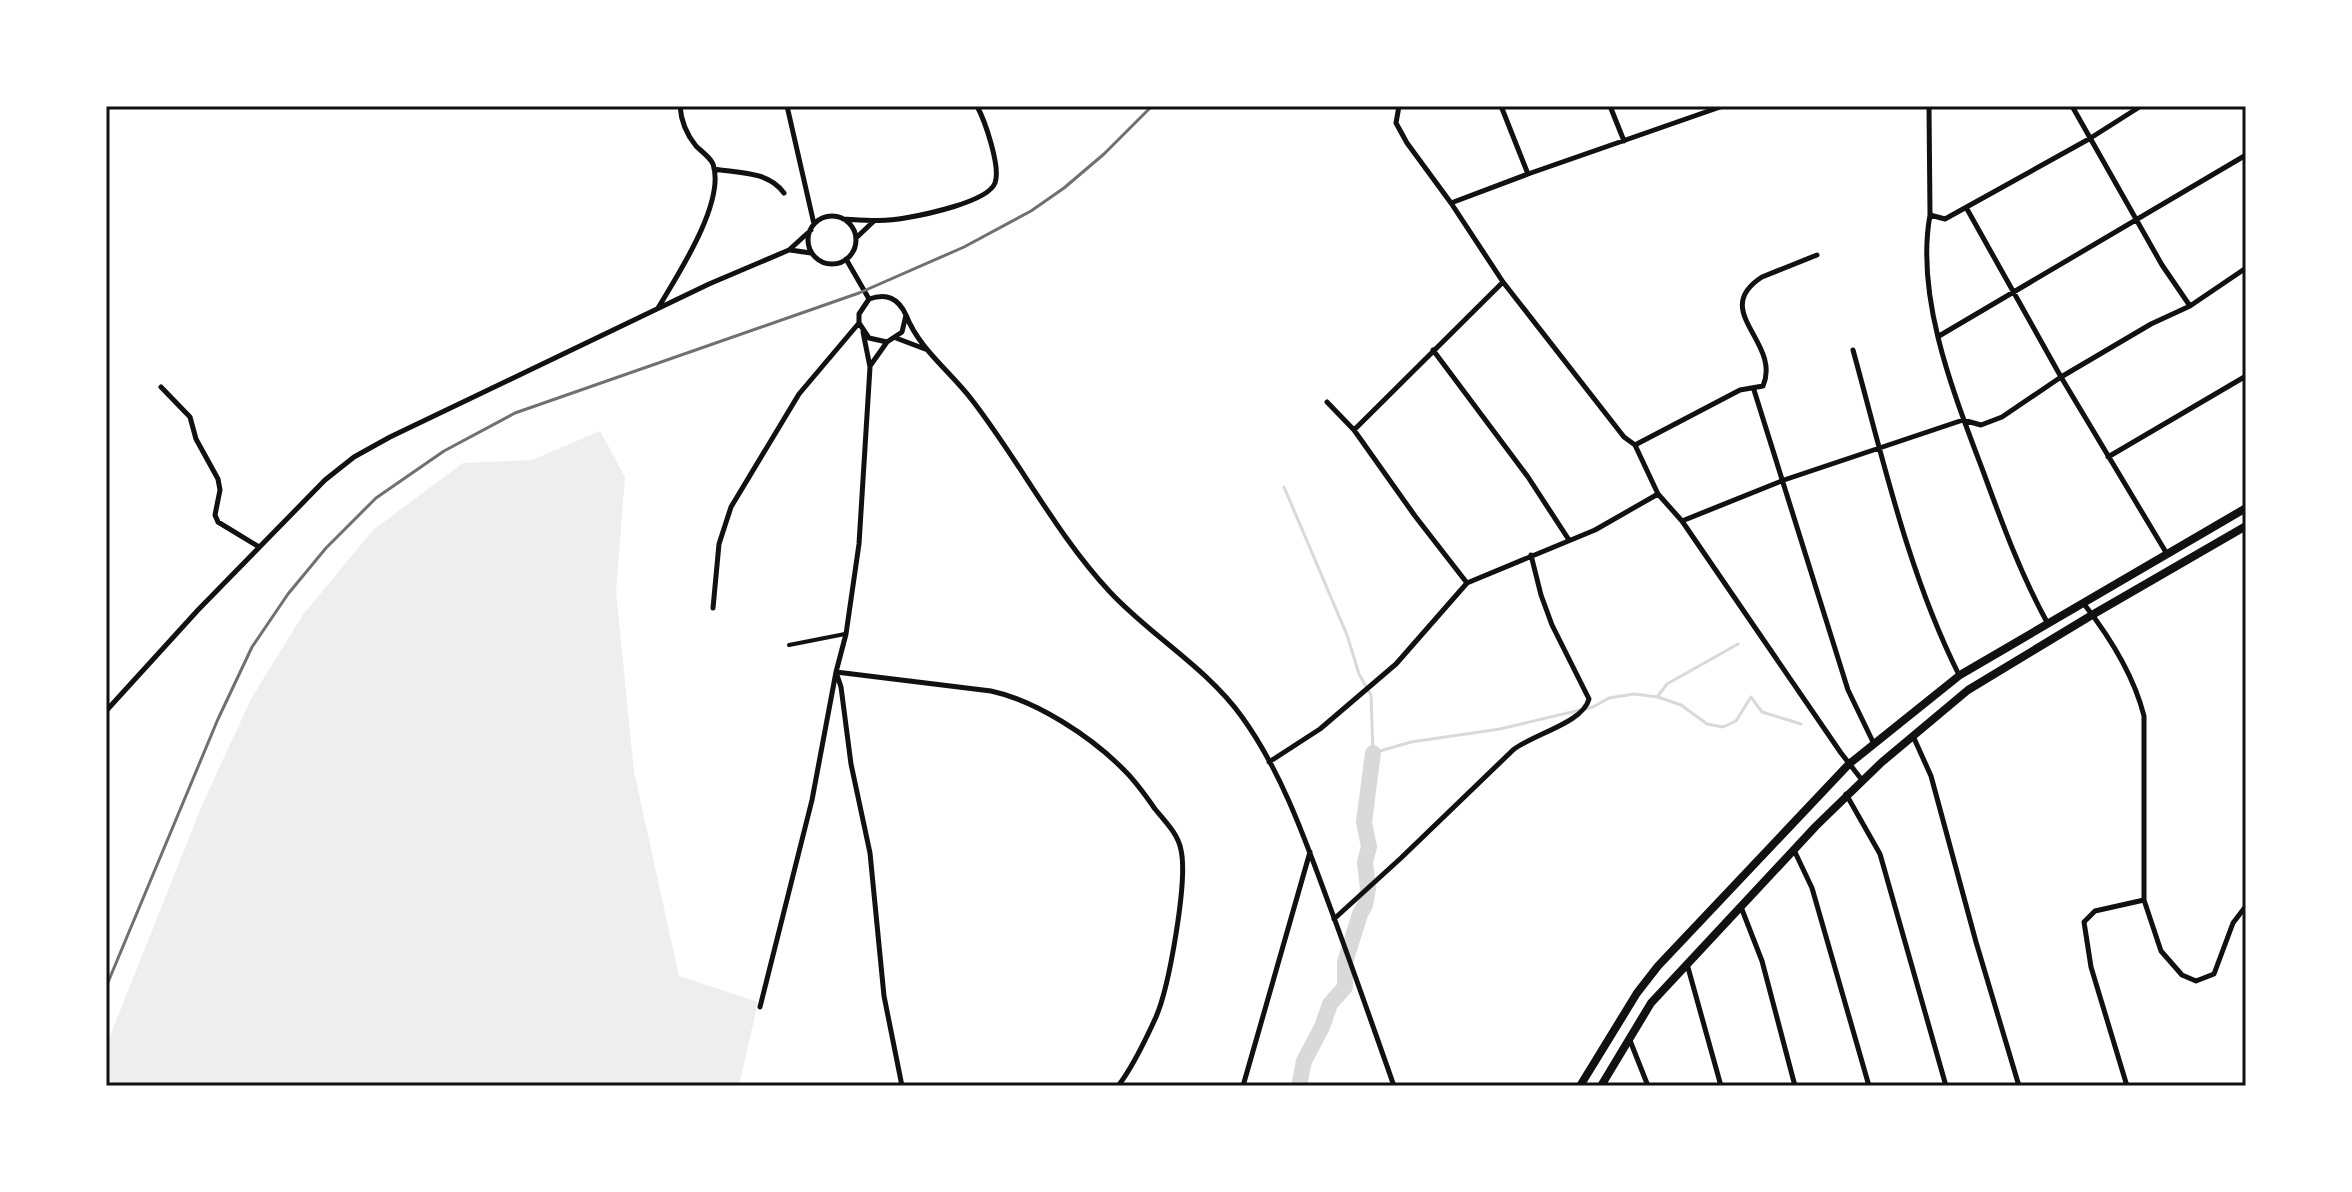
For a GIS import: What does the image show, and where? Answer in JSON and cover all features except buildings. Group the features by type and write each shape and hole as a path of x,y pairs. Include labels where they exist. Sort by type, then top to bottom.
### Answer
{"main road":[{"path":"1580,1086 1637,993 1658,966 1849,764 1960,675 2246,508"},
{"path":"1601,1086 1651,1003 1862,780 1968,690 2246,526"}],"street":[{"path":"658,308 693,246 710,208 716,179 712,161 687,134 680,106"},
{"path":"787,106 813,227 809,242 813,253"},
{"path":"106,711 259,547 325,480 354,457 658,308 789,250 825,218 875,221 905,218 982,196 991,189 996,176 987,127 977,106"},
{"path":"1399,106 1396,123 1407,143 1503,282 1624,437 1635,445 1658,494 1682,521 1862,780"},
{"path":"1501,106 1528,174"},
{"path":"1610,106 1624,141"},
{"path":"1929,106 1927,265 1939,336 1963,420 2005,533 2048,625"},
{"path":"2072,106 2162,265 2190,306"},
{"path":"1930,215 1945,219 1967,209 2141,106"},
{"path":"1451,203 1719,107"},
{"path":"1939,336 2246,155"},
{"path":"714,169 776,181 784,193"},
{"path":"1967,209 2012,293 2168,554"},
{"path":"789,250 813,253 828,263 846,259 854,250 856,238 852,227 843,219"},
{"path":"856,238 875,221"},
{"path":"1635,445 1740,390 1763,386 1768,363 1743,315 1744,296 1762,277 1817,255"},
{"path":"846,259 869,299"},
{"path":"1682,521 1784,480 1963,420 1981,425 2002,417 2061,377 2151,324 2190,306 2246,268"},
{"path":"1354,430 1503,282"},
{"path":"760,1007 812,800 846,634 859,544 870,367 859,314 869,299 887,296 896,300 926,350 992,426 1076,552 1111,593 1223,695 1241,716 1269,762 1310,852 1394,1086"},
{"path":"870,367 887,342 902,332 906,315"},
{"path":"713,608 719,544 731,507 799,394 859,323"},
{"path":"863,332 869,338 887,342"},
{"path":"896,338 926,350"},
{"path":"1433,350 1528,477 1569,540"},
{"path":"1853,350 1933,620 1960,675"},
{"path":"2108,457 2246,376"},
{"path":"161,387 190,417 196,439 218,479 220,490 215,515 218,522 259,547"},
{"path":"1754,390 1848,690 1874,744"},
{"path":"1327,402 1354,430 1467,583"},
{"path":"1269,762 1320,729 1396,664 1467,583 1595,530 1658,494"},
{"path":"1334,919 1513,750 1524,741 1580,715 1587,707 1589,699 1552,625 1531,555"},
{"path":"2084,604 2122,664 2140,698 2144,716 2144,900 2161,951 2182,975 2196,981 2214,974 2233,923 2246,906"},
{"path":"789,645 846,634"},
{"path":"836,672 846,712 851,764 870,853 884,996 902,1086"},
{"path":"836,672 991,691 1036,707 1095,745 1125,771 1173,831 1181,849 1183,866 1175,938 1156,1018 1118,1086"},
{"path":"1913,736 1934,787 2019,1086"},
{"path":"1846,794 1880,854 1946,1086"},
{"path":"1794,850 1812,888 1869,1086"},
{"path":"1243,1086 1310,852"},
{"path":"2127,1086 2091,967 2084,922 2095,911 2144,900"},
{"path":"1741,907 1762,961 1795,1086"},
{"path":"1686,963 1721,1086"},
{"path":"1629,1038 1648,1086"}],"shaded area":[{"path":"600,431 625,477 616,591 634,772 679,976 758,1002 739,1086 106,1086 106,1046 203,803 251,699 302,616 373,530 463,463 532,460"}],"waterway":[{"path":"1284,487 1347,635 1359,674 1371,695 1373,753 1411,742 1500,729 1593,707 1609,698 1634,694 1658,697 1681,705 1707,724 1723,727 1736,721 1751,697 1762,712 1801,724"},
{"path":"1658,696 1667,684 1738,644"},
{"path":"1299,1086 1304,1061 1330,1004 1345,987 1345,962 1365,905 1368,889 1365,862 1369,847 1364,822 1373,753"}],"railway":[{"path":"106,987 218,719 252,647 288,594 326,548 376,498 444,451 515,413 859,293 964,247 1031,211 1064,188 1152,106"}]}
